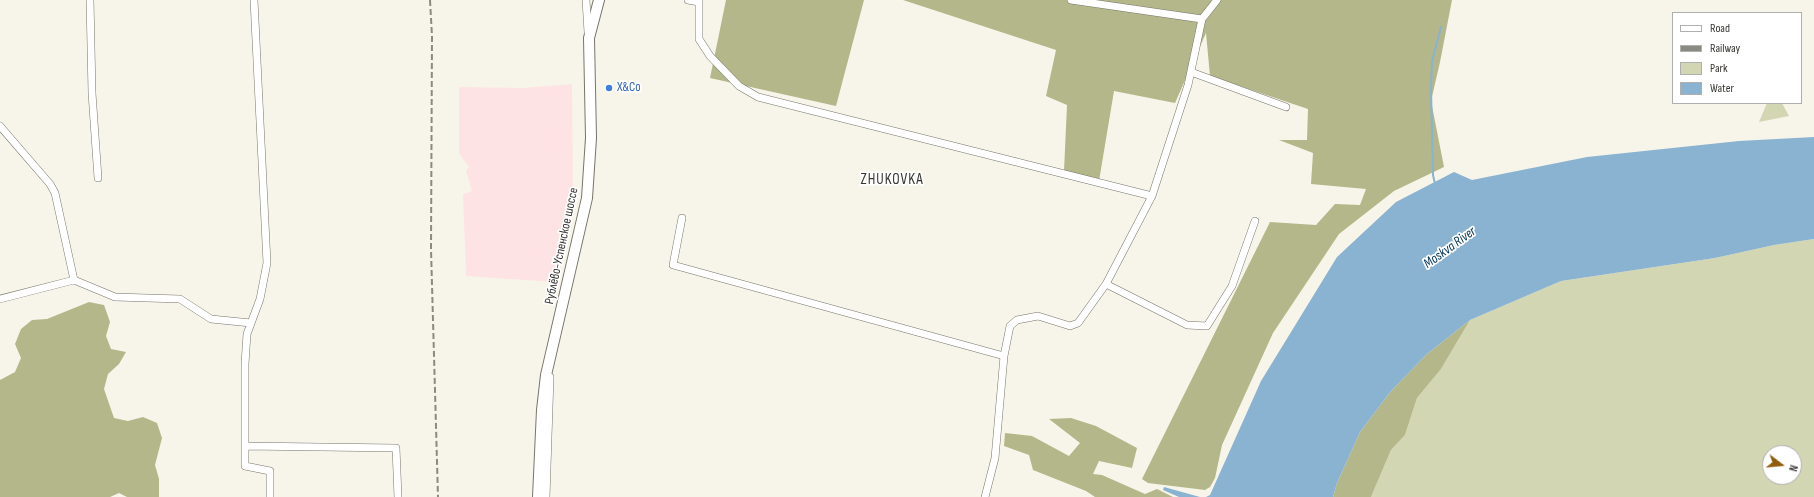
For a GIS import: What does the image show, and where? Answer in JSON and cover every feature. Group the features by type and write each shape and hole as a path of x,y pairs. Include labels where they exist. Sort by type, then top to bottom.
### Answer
{"main road":[{"name":"Рублёво-Успенское шоссе","path":"538,497 542,410 546,376 587,198 591,138 589,38 599,0"}],"street":[{"path":"90,0 92,93 98,178"},
{"path":"254,0 267,263 260,299 247,334 245,364 245,466 270,471 270,497"},
{"path":"586,0 589,38"},
{"path":"688,0 699,1 699,39 710,56 739,86 758,97 1152,196"},
{"path":"1071,0 1202,19"},
{"path":"985,497 995,458 1004,356 1010,326 1017,320 1038,316 1070,326 1078,323 1106,284 1152,196 1191,72 1202,19 1217,0"},
{"path":"1191,72 1286,107"},
{"path":"0,126 50,184 55,194 74,280"},
{"path":"682,218 672,265 1004,356"},
{"path":"1106,284 1187,325 1207,326 1232,286 1255,221"},
{"path":"0,299 74,280 115,297 180,299 211,319 251,322"},
{"path":"546,497 551,354"},
{"path":"245,446 396,448 398,497"}],"shaded area":[{"path":"572,84 573,197 554,282 466,276 463,194 472,191 466,171 469,167 459,154 459,87 523,88"}],"green space":[{"path":"726,0 864,0 836,106 710,78"},
{"path":"903,0 1452,0 1431,101 1444,167 1394,191 1339,234 1273,333 1222,445 1215,478 1210,487 1205,490 1148,483 1142,479 1270,222 1316,225 1335,204 1360,205 1366,189 1311,184 1313,153 1279,140 1307,140 1308,109 1210,76 1206,33 1175,103 1114,91 1099,181 1064,171 1067,105 1046,96 1056,50"},
{"path":"1767,104 1783,104 1789,116 1759,122"},
{"path":"1814,239 1814,497 1371,497 1391,450 1405,435 1417,398 1441,369 1470,320 1561,281 1715,258 1774,245"},
{"path":"89,302 104,305 110,322 106,336 111,349 126,352 119,364 108,374 104,389 114,418 128,421 143,417 157,423 162,438 155,465 159,479 159,497 127,497 119,493 110,497 0,497 0,380 15,372 21,358 15,344 21,329 32,320 47,319"},
{"path":"1470,320 1441,369 1417,398 1405,435 1391,450 1371,497 1333,497 1337,483 1360,432 1391,391 1427,354"},
{"path":"1071,418 1096,426 1137,448 1132,468 1099,461 1093,474 1102,475 1145,494 1157,489 1173,497 1095,497 1086,491 1033,470 1029,455 1004,446 1005,433 1032,436 1069,456 1080,443 1049,419"}],"water":[{"name":"Moskva River","path":"1814,137 1814,239 1774,245 1715,258 1561,281 1470,320 1427,354 1391,391 1360,432 1337,483 1333,497 1206,497 1210,495 1261,381 1337,257 1396,202 1454,172 1472,180 1587,157 1739,141"},
{"path":"1164,487 1200,497 1179,497 1163,490"}],"waterway":[{"path":"1435,184 1433,175 1431,89 1432,61 1441,27"}],"railway":[{"path":"430,0 432,36 431,249 438,497"}],"place":[{"name":"X&Co","path":"609,88"}],"district":[{"name":"ZHUKOVKA","path":"892,180"}]}
